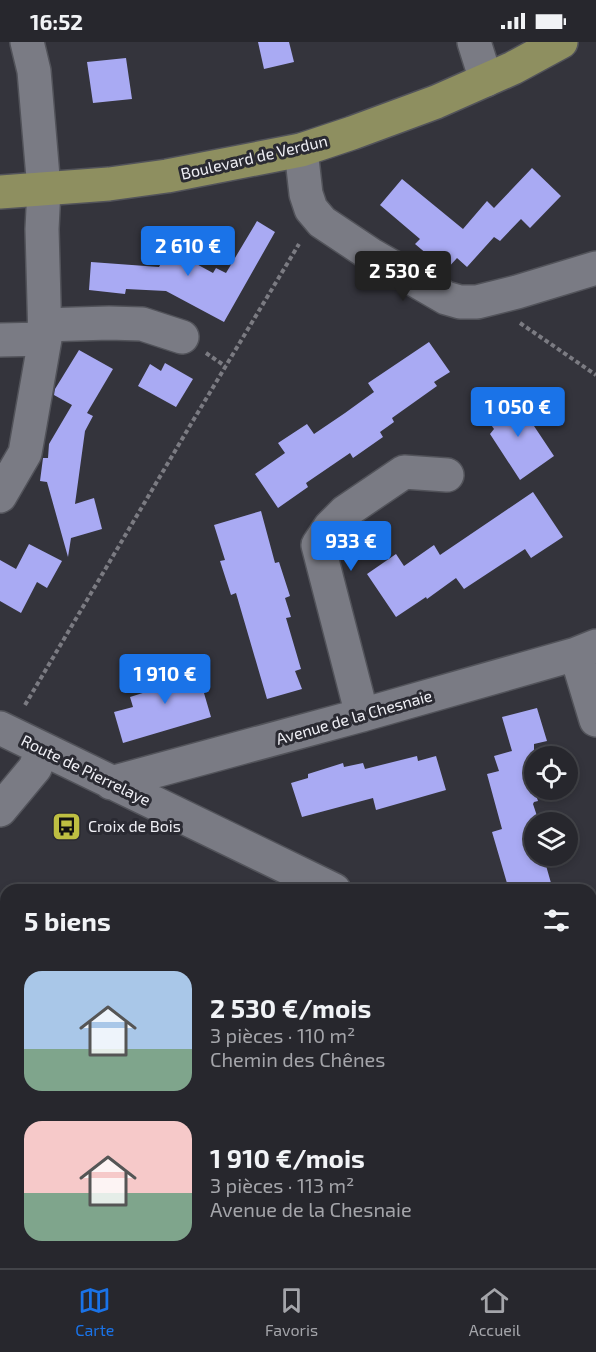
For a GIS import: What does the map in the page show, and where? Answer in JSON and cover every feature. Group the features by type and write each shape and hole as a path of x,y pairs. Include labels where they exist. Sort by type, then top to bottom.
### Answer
{"main road":[{"name":"Boulevard de Verdun","path":"0,192 109,184 167,176 301,150 411,112 513,68 561,42"}],"street":[{"path":"0,496 25,453 44,332 42,229 44,189 34,71 27,42"},
{"path":"474,42 486,80"},
{"path":"301,150 306,194 311,209 322,222 370,254 446,298 460,302 477,302 590,275"},
{"path":"0,340 109,323 142,324 182,337"},
{"path":"362,715 318,545 330,527 345,512 404,472 447,476"},
{"path":"586,650 596,720"},
{"name":"Avenue de la Chesnaie","path":"111,783 362,715 586,650"},
{"name":"Route de Pierrelaye","path":"4,731 321,884"},
{"path":"0,810 35,768 42,749"}],"path":[{"path":"4,731 316,215"},
{"path":"485,300 596,375"}],"building":[{"path":"258,42 289,42 294,62 264,69"},
{"path":"126,58 132,99 93,103 87,62"},
{"path":"532,168 561,196 530,228 521,219 500,241 494,237 467,267 457,258 446,270 415,244 420,239 380,205 402,179 463,229 487,201 494,208"},
{"path":"257,221 275,232 224,322 166,291 126,289 125,294 89,290 91,262 159,267 169,249 213,273 216,268 226,273"},
{"path":"429,342 450,372 434,382 437,386 392,418 394,422 380,432 383,437 353,458 350,453 306,483 308,487 278,508 255,474 285,453 278,443 307,424 314,434 374,392 368,383"},
{"path":"79,350 113,369 87,413 93,416 85,431 75,504 94,498 102,529 71,538 68,557 47,482 40,481 43,458 48,458 49,444 72,405 54,395 55,389"},
{"path":"165,363 193,379 176,407 138,386 150,364 161,371"},
{"path":"514,396 554,456 520,480 490,434 494,429 485,416"},
{"path":"533,492 563,537 531,558 525,549 464,589 456,578 427,599 426,597 396,617 367,574 396,554 404,566 434,545 440,555"},
{"path":"261,511 275,563 279,562 290,596 285,598 291,617 286,618 301,669 295,671 302,689 267,699 236,593 231,595 220,561 225,560 214,525"},
{"path":"29,544 62,561 47,588 37,582 21,613 0,601 0,560 16,569"},
{"path":"191,659 196,677 199,676 211,717 123,743 114,712 133,707 130,697 165,686 161,669"},
{"path":"537,708 547,741 534,744 534,746 524,746 524,800 538,801 533,804 536,812 524,812 524,866 546,866 551,884 507,884 492,832 502,829 487,774 499,771 494,756 512,751 502,717"},
{"path":"417,756 418,761 436,756 446,790 376,810 373,798 302,817 291,783 308,778 308,774 343,763 344,767 363,763 365,769"}],"place":[{"name":"Croix de Bois","path":"67,826"}]}
